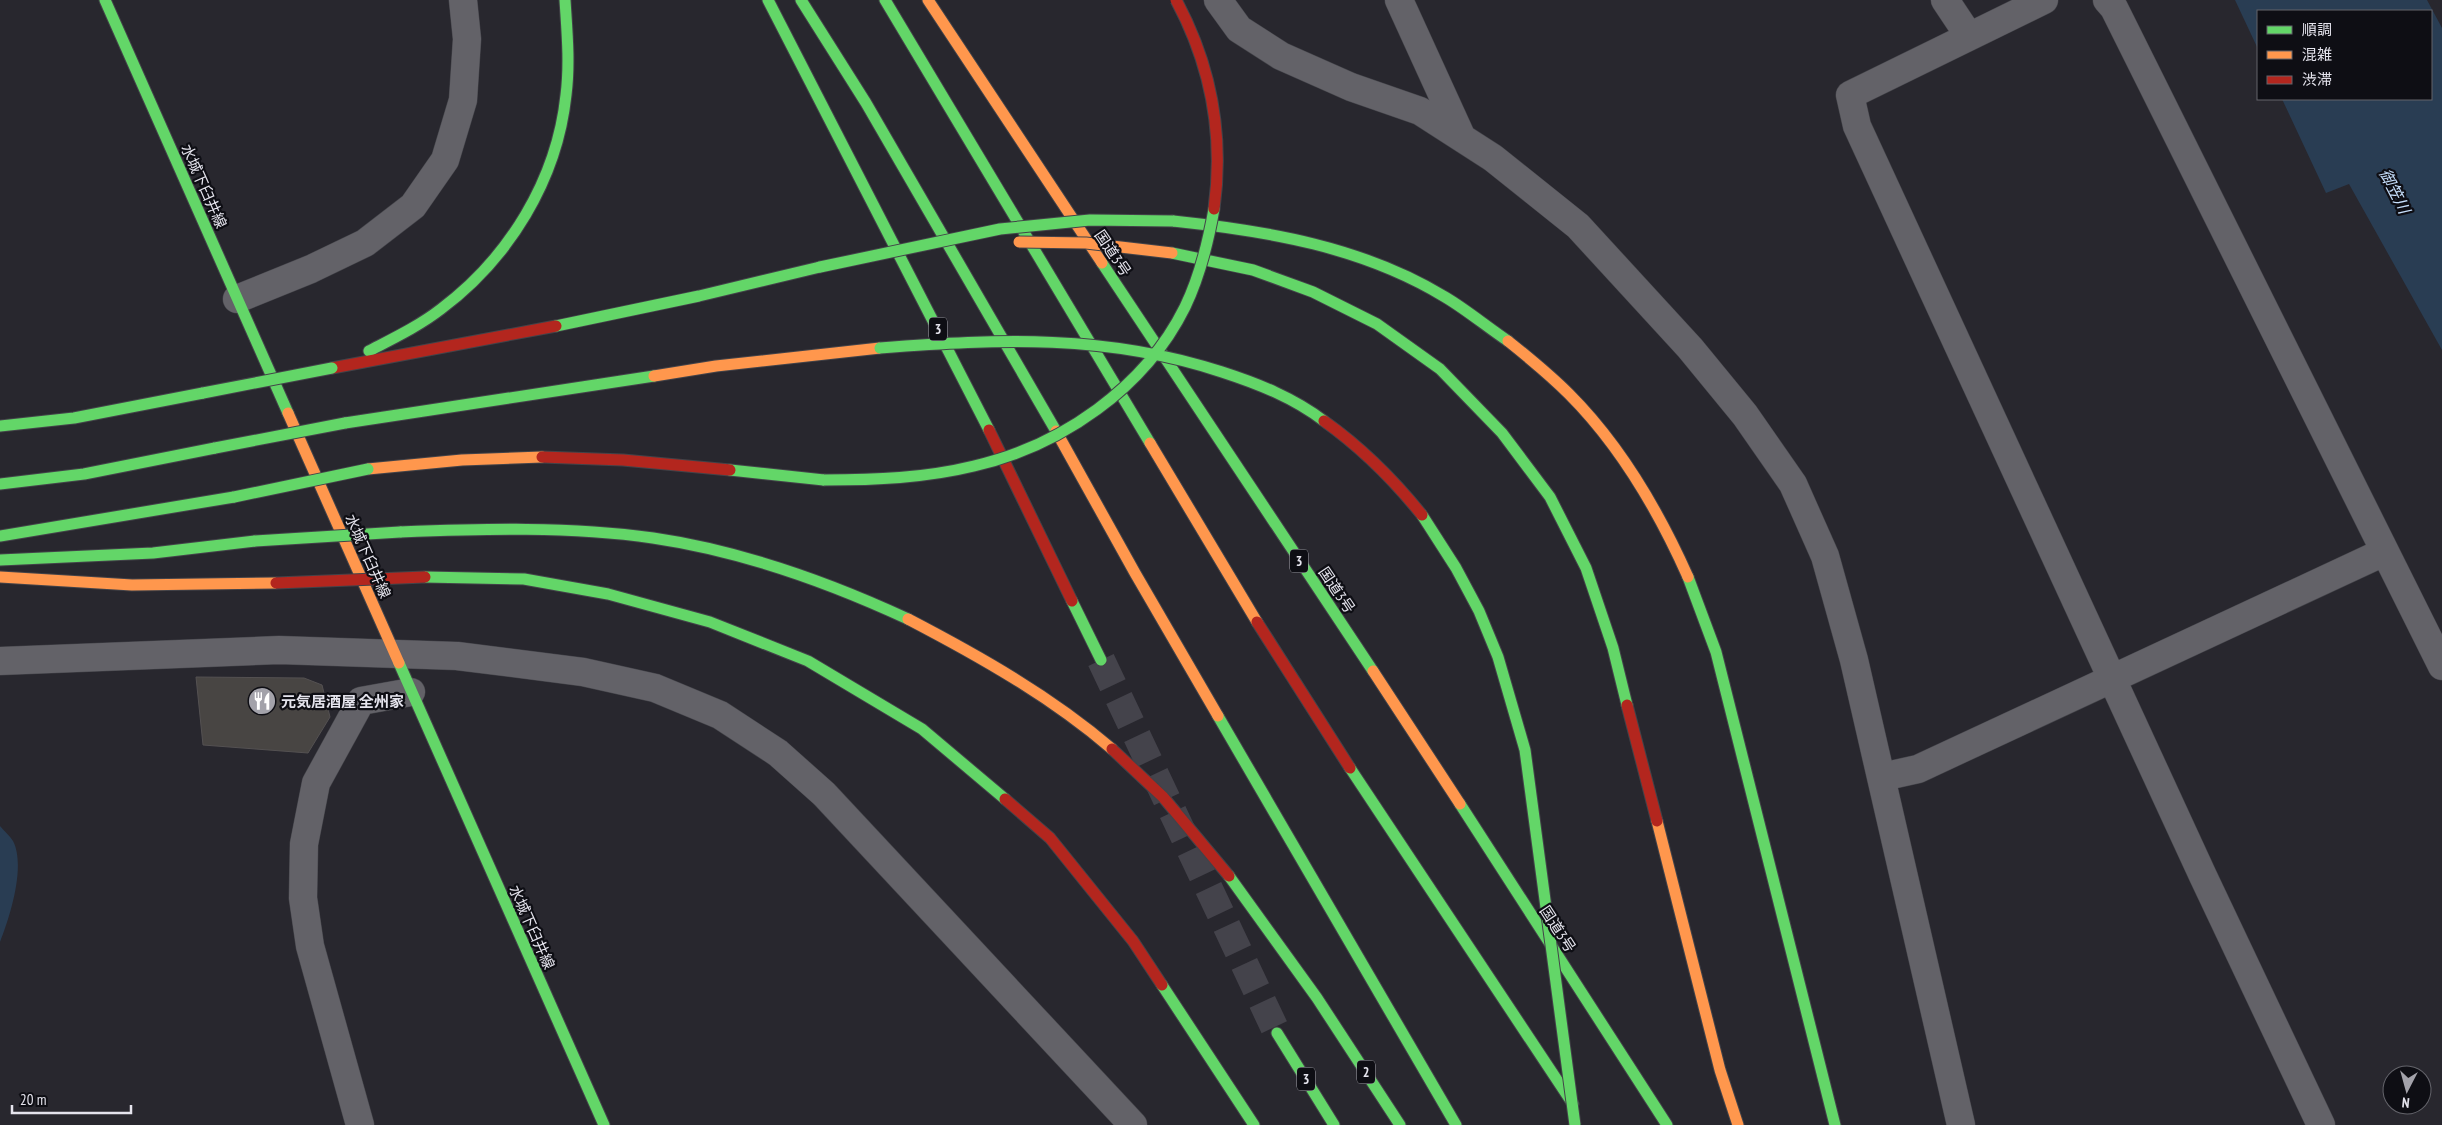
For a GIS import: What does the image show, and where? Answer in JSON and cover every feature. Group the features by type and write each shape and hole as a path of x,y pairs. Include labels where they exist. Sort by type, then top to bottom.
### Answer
{"main road":[{"name":"水城下臼井線","path":"105,0 604,1125"},
{"path":"332,368 402,336 453,301 493,263 526,218 549,166 564,109 568,53 564,0"},
{"name":"3","path":"768,0 976,406 1102,660"},
{"path":"801,0 871,112 1016,358 1135,573 1456,1125"},
{"path":"885,0 1272,647 1410,860 1588,1125"},
{"name":"国道3号","path":"928,0 1434,764 1667,1125"},
{"path":"0,536 234,497 368,470 488,458 556,457 628,460 824,480 878,480 928,475 978,465 1026,450 1068,429 1110,399 1146,364 1176,322 1198,277 1213,219 1218,166 1214,114 1203,59 1176,0"},
{"path":"0,426 74,418 609,317 715,294 820,267 1000,230 1090,220 1173,221 1242,228 1314,243 1381,266 1445,298 1509,342 1569,394 1612,446 1656,513 1687,575 1716,652 1835,1125"},
{"path":"918,247 1004,241 1086,243 1172,253 1253,270 1313,292 1377,324 1440,369 1502,432 1550,497 1586,568 1613,648 1715,1050 1738,1125"},
{"path":"0,484 84,474 345,423 716,366 880,348 977,341 1050,341 1117,346 1180,359 1242,377 1300,404 1352,440 1399,486 1440,539 1475,602 1503,673 1525,751 1545,892 1562,1044 1575,1125"},
{"name":"2","path":"0,560 154,553 255,541 400,532 512,529 600,532 672,541 751,558 827,582 907,617 980,658 1050,701 1117,752 1161,796 1221,864 1333,1020 1400,1125"},
{"path":"0,577 132,585 276,583 426,577 524,579 608,594 710,622 808,661 922,729 1050,838 1133,942 1254,1125"},
{"name":"3","path":"1277,1033 1334,1125"}],"street":[{"path":"237,299 311,269 365,243 413,206 445,160 463,100 468,39 463,0"},
{"path":"1218,0 1239,28 1281,56 1351,87 1420,111 1493,158 1578,226 1690,348 1745,416 1793,484 1825,556 1854,660 1961,1125"},
{"path":"1399,0 1462,138"},
{"path":"1946,0 1969,36"},
{"path":"2044,0 1850,95 1858,126 2321,1125"},
{"path":"2107,0 2114,8 2442,666"},
{"path":"1882,777 1918,769 2384,552"},
{"path":"0,661 279,650 395,652 457,656 583,672 655,688 720,715 778,753 824,794 1127,1124"},
{"path":"360,1125 310,946 303,898 304,844 316,782 361,701 411,692"}],"water":[{"name":"御笠川","path":"2235,0 2427,0 2442,28 2442,350 2349,184 2326,193 2282,100 2432,100 2432,10 2257,10 2257,47"},
{"path":"0,826 13,841 17,851 18,864 12,906 0,942"}],"building":[{"name":"元気居酒屋 全州家","path":"196,677 304,678 322,685 330,717 308,753 203,745"}],"tunnel":[{"path":"1101,660 1277,1033"}],"traffic: fast":[{"path":"105,0 288,413"},
{"path":"369,351 424,321 466,289 488,266 526,215 552,157 561,127 568,71 565,0"},
{"path":"768,0 989,430"},
{"path":"801,0 866,103 1056,431"},
{"path":"885,0 1150,443"},
{"path":"824,480 900,478 974,466 1006,457 1038,444 1068,428 1097,409 1124,388 1147,363 1168,336 1185,307 1199,271 1214,209"},
{"path":"820,267 1000,229 1090,220 1173,221"},
{"path":"1173,221 1279,236 1314,244 1381,265 1445,297 1508,341"},
{"path":"1172,253 1253,270 1313,292 1377,324 1440,369 1502,433 1550,497 1586,568 1613,648 1627,705"},
{"path":"1102,263 1373,671"},
{"path":"556,326 699,296 820,267"},
{"path":"880,348 968,343 1052,342 1136,351 1179,360 1249,381 1301,405 1324,421"},
{"path":"203,393 332,368"},
{"path":"345,423 654,376"},
{"path":"0,426 74,418 203,393"},
{"path":"215,448 345,423"},
{"path":"0,484 84,474 215,448"},
{"path":"234,497 368,469"},
{"path":"730,470 824,480"},
{"path":"0,536 234,497"},
{"path":"1422,515 1456,568 1479,611 1498,657 1525,750 1575,1125"},
{"path":"400,532 495,529 558,530 653,538 719,551 783,569 846,592 908,619"},
{"path":"255,541 400,532"},
{"path":"0,560 153,553 255,541"},
{"path":"425,577 524,579 608,594 710,622 808,661 922,729 1005,799"},
{"path":"1688,577 1716,652 1835,1125"},
{"path":"1072,601 1101,660"},
{"path":"399,663 604,1125"},
{"path":"1218,716 1456,1125"},
{"path":"1350,768 1573,1104"},
{"path":"1460,804 1667,1125"},
{"path":"1229,876 1317,998 1400,1125"},
{"path":"1162,985 1254,1125"},
{"path":"1277,1033 1334,1125"}],"traffic: slow":[{"path":"928,0 1102,263"},
{"path":"1019,242 1086,243 1172,253"},
{"path":"1508,341 1562,387 1605,435 1651,504 1688,577"},
{"path":"654,376 716,366 880,348"},
{"path":"288,413 399,663"},
{"path":"1056,431 1218,716"},
{"path":"1150,443 1257,622"},
{"path":"368,469 462,460 542,457"},
{"path":"0,577 132,585 276,583"},
{"path":"908,619 961,647 1039,694 1112,749"},
{"path":"1373,671 1460,804"},
{"path":"1657,821 1720,1070 1738,1125"}],"traffic: jam":[{"path":"1176,0 1198,50 1212,101 1217,155 1214,209"},
{"path":"332,368 556,326"},
{"path":"1324,421 1376,465 1422,515"},
{"path":"989,430 1072,601"},
{"path":"542,457 623,460 730,470"},
{"path":"276,583 425,577"},
{"path":"1257,622 1350,768"},
{"path":"1627,705 1657,821"},
{"path":"1112,749 1163,797 1229,876"},
{"path":"1005,799 1050,838 1133,941 1162,985"}],"place":[{"name":"元気居酒屋 全州家","path":"262,701"}]}
